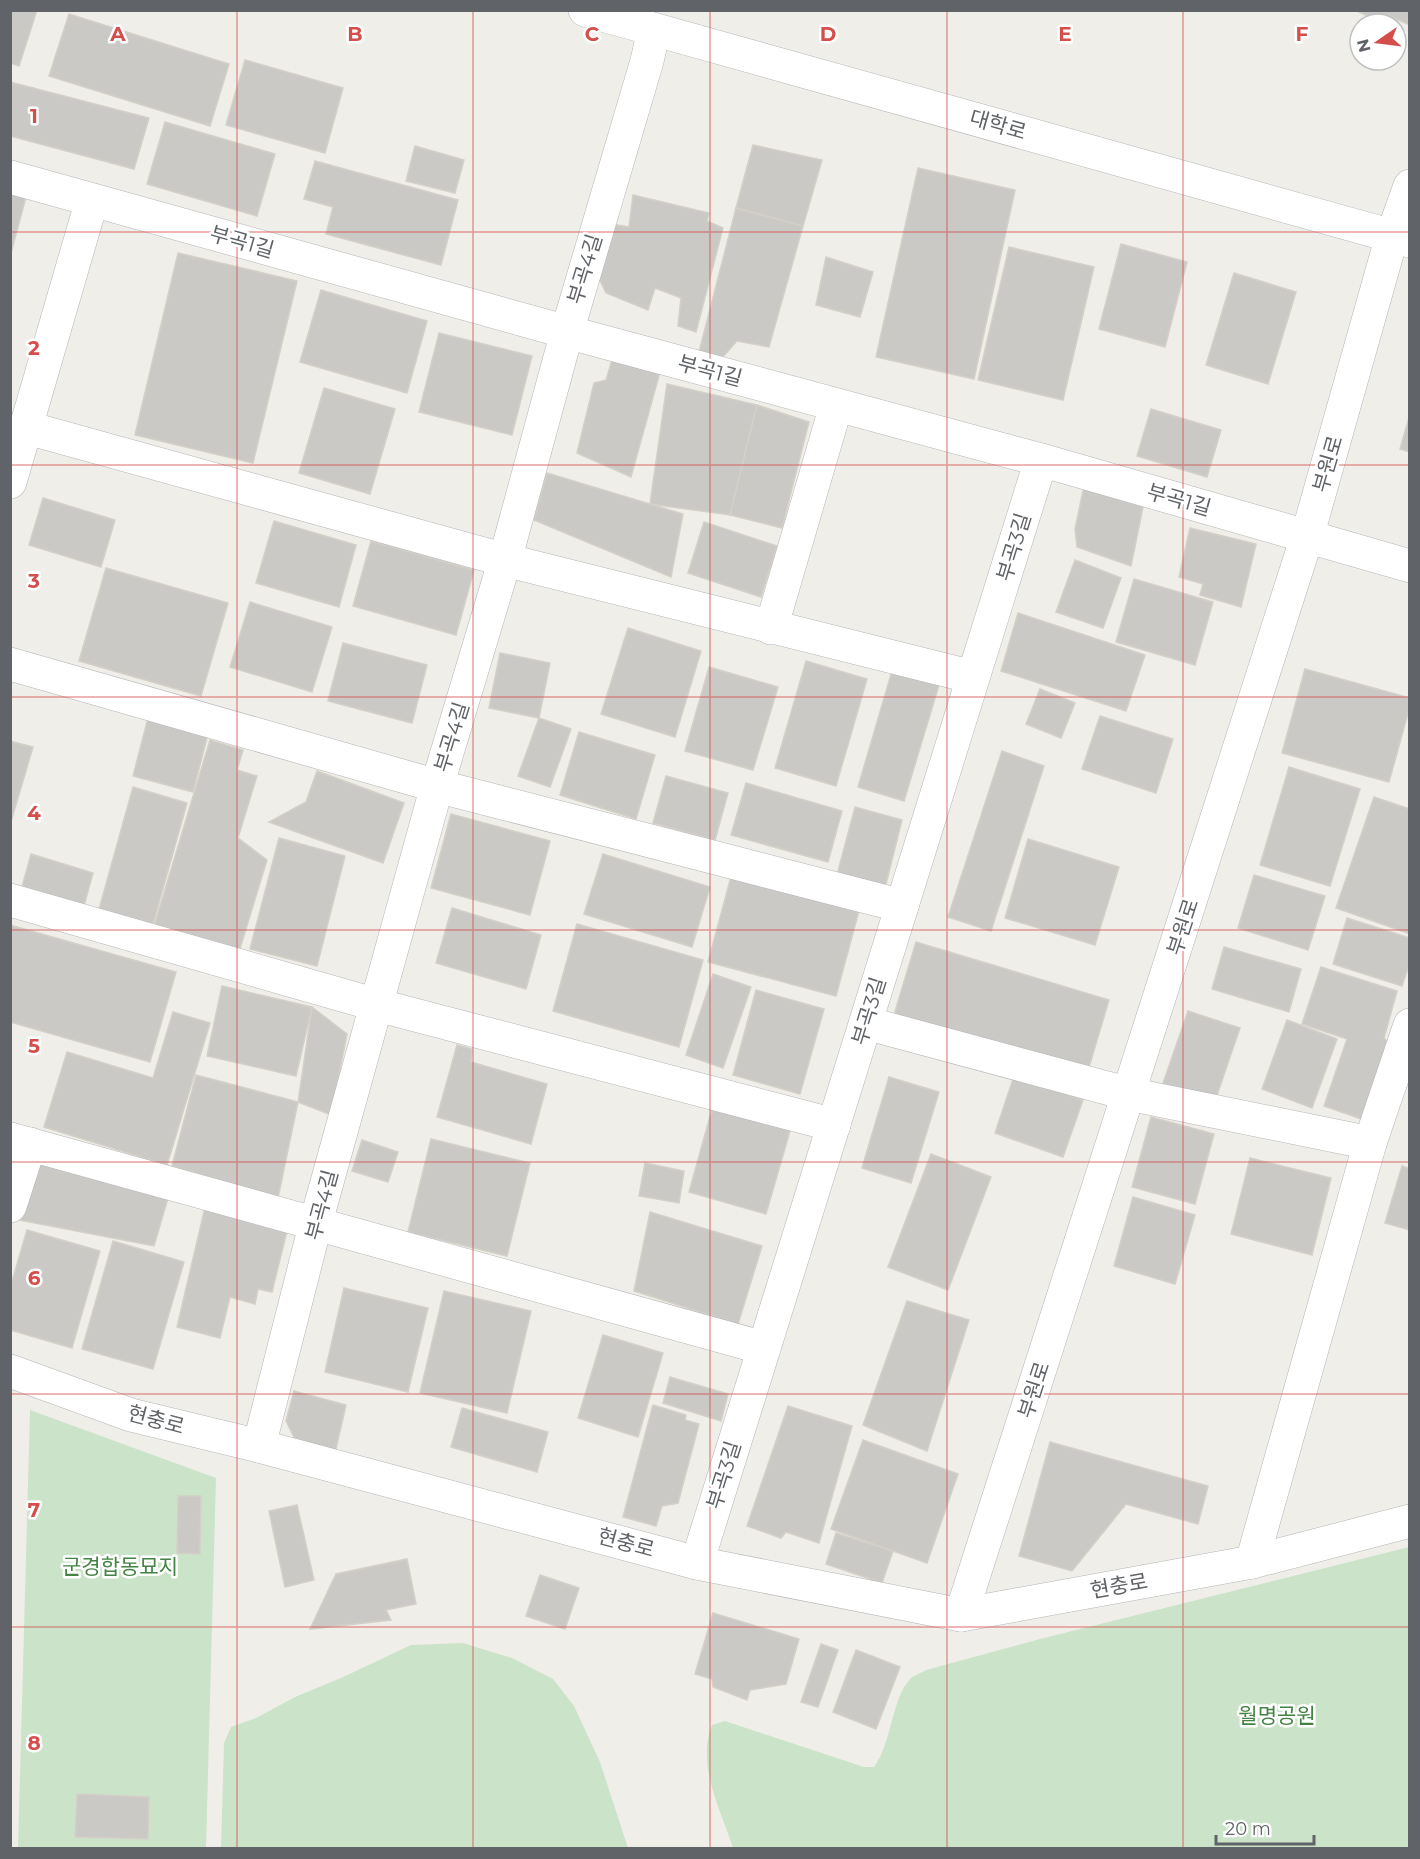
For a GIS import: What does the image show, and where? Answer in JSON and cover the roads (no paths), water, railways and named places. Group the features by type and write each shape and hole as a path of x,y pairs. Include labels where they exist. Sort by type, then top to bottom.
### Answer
{"street":[{"name":"대학로","path":"591,11 1401,238"},
{"name":"부곡4길","path":"259,1446 316,1222 437,786 505,561 567,332 647,61 654,30"},
{"name":"부곡1길","path":"10,177 836,406 1041,460 1410,566"},
{"name":"부원로","path":"961,1615 1401,238 1410,186"},
{"path":"10,482 92,200"},
{"path":"771,628 836,406"},
{"path":"27,428 505,561 974,677"},
{"name":"부곡3길","path":"698,1563 1041,460"},
{"path":"10,664 437,786 902,906"},
{"path":"10,900 377,1005 834,1125"},
{"path":"866,1023 1129,1094 1370,1143"},
{"path":"1252,1562 1370,1143 1410,1025"},
{"path":"10,1206 20,1142 316,1222 764,1348"},
{"name":"현충로","path":"10,1371 131,1414 698,1563 961,1615 1252,1562 1410,1521"}],"park label":[{"name":"군경합동묘지","path":"120,1567"},
{"name":"월명공원","path":"1277,1716"}]}
